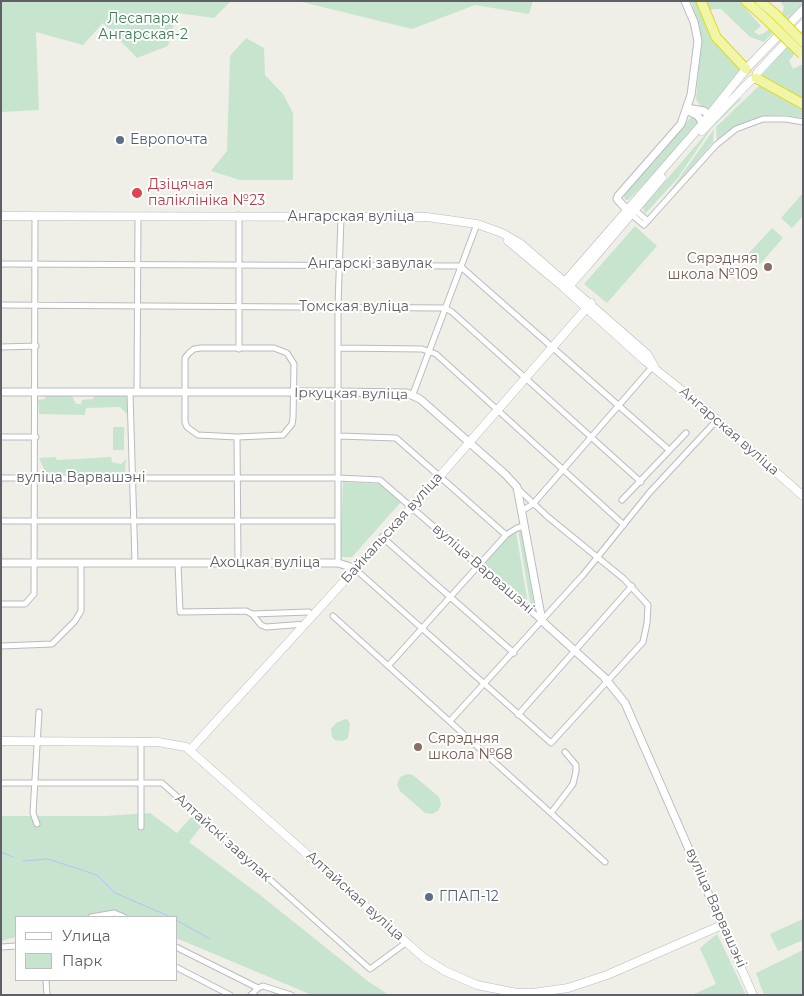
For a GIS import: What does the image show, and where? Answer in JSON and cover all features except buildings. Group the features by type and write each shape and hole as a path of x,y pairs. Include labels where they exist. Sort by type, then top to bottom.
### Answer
{"highway":[{"path":"701,1 716,37 747,70"},
{"path":"746,1 803,42"},
{"path":"760,1 771,18 802,55"},
{"path":"755,77 803,104"}],"main road":[{"path":"705,124 709,115 747,70 803,10"},
{"path":"566,284 632,212 705,124 755,77 803,24"},
{"path":"747,70 756,69 755,77"},
{"path":"747,70 745,77 755,77"},
{"name":"Ангарская вуліца","path":"1,216 239,215 427,217 477,224 502,233 521,244 589,306 647,354 654,366 803,496"},
{"name":"Байкальская вуліца","path":"190,750 306,624 382,537 440,476 589,306"},
{"name":"Алтайская вуліца","path":"1,741 140,741 170,743 190,750 424,958 457,977 498,991 533,993 568,988 591,981 722,925"},
{"name":"вуліца Варвашэні","path":"722,925 754,995"}],"street":[{"path":"685,2 694,22 698,41 691,95 681,124 617,199 646,223 716,145 736,129 763,119 786,119 803,122"},
{"path":"691,95 697,109"},
{"path":"686,109 697,115 705,124"},
{"path":"686,109 697,109 709,115"},
{"path":"239,215 239,349"},
{"path":"1,604 25,604 34,594 36,437 35,216"},
{"path":"135,563 131,478 138,216"},
{"path":"338,563 338,306 341,217"},
{"path":"413,394 477,224"},
{"name":"Ангарскі завулак","path":"1,264 460,266"},
{"path":"460,266 554,346 670,450"},
{"name":"Томская вуліца","path":"1,305 445,308"},
{"path":"445,308 452,312 641,482"},
{"path":"1,346 36,346"},
{"path":"201,348 239,349 274,348 287,353 294,364 292,424 283,435 237,437 198,435 185,422 185,358 189,352 201,348"},
{"path":"338,348 429,350 612,512 624,525"},
{"path":"523,510 533,504 654,366"},
{"name":"Іркуцкая вуліца","path":"1,392 339,392 413,394 469,442 533,504 632,586 648,605 645,638 551,743"},
{"path":"450,721 514,653 650,492 717,420"},
{"path":"622,500 686,433"},
{"path":"1,436 36,437"},
{"path":"339,436 396,438 506,535"},
{"path":"237,437 238,562"},
{"name":"вуліца Варвашэні","path":"1,478 338,478 380,480 542,621 607,681 621,697 631,715 722,925"},
{"path":"517,487 523,510 542,621"},
{"path":"1,521 338,521"},
{"path":"388,666 506,535 517,528 525,526"},
{"path":"382,537 514,653"},
{"name":"Ахоцкая вуліца","path":"1,563 338,563 354,568 551,743"},
{"path":"178,563 180,612 246,611 266,627 306,624"},
{"path":"1,646 52,644 75,621 81,611 81,564"},
{"path":"518,715 632,586"},
{"path":"252,614 309,612"},
{"path":"333,616 605,862"},
{"path":"38,824 33,813 39,712"},
{"path":"140,741 140,827"},
{"path":"551,813 572,784 576,771 576,765 565,752"},
{"name":"Алтайскі завулак","path":"1,783 162,783 370,969 407,942"},
{"path":"97,916 114,913 122,916"},
{"path":"1,947 15,946"},
{"path":"178,948 258,988"},
{"path":"178,968 230,995"},
{"path":"46,981 47,995"},
{"path":"251,995 263,986 291,995"}],"green space":[{"name":"Лесапарк Ангарская-2","path":"1,1 231,1 214,18 177,13 168,46 137,58 103,23 83,45 36,32 39,110 1,112"},
{"path":"298,1 533,1 529,14 475,5 412,29"},
{"path":"691,1 699,1 719,46 740,69 739,73 710,109 700,106 696,99 701,45 699,25"},
{"path":"703,1 739,1 761,26 754,32 759,35 766,32 782,14 784,7 780,1 803,1 803,6 768,41 793,10 764,42 750,37 721,9 712,9 708,16"},
{"path":"803,27 803,43 789,61 793,69 803,64 803,101 762,78 762,75"},
{"path":"246,38 264,48 265,75 283,94 293,113 293,180 240,180 211,171 227,151 230,56"},
{"path":"761,84 803,106 803,118 785,115 765,116 740,125 717,141 716,127"},
{"path":"740,98 711,129 677,179 645,214 643,207 716,122"},
{"path":"692,116 695,117 698,124 656,172 628,200 625,200 624,194"},
{"path":"714,129 713,142 662,201 678,180"},
{"path":"803,193 803,216 792,228 781,218"},
{"path":"635,226 657,246 607,303 584,284"},
{"path":"772,228 783,238 760,264 748,254"},
{"path":"71,394 76,404 81,404 82,400 93,399 96,394 128,396 127,414 120,407 86,408 85,415 39,414 38,400 45,399 45,395"},
{"path":"113,427 124,427 124,450 113,450"},
{"path":"56,457 57,460 111,457 112,462 121,464 126,459 125,475 46,473 39,458"},
{"path":"343,482 380,484 401,502 352,557 340,557"},
{"path":"518,530 523,530 535,612 530,602"},
{"path":"516,531 528,605 483,565 507,536"},
{"path":"345,719 350,724 348,738 343,741 335,740 332,737 331,729 336,723"},
{"path":"407,774 413,775 439,797 441,804 438,811 432,814 425,813 400,791 397,785 400,777"},
{"path":"150,813 177,833 194,814 204,823 189,842 260,895 369,982 389,995 312,995 178,939 178,916 122,916 114,913 101,916 15,916 15,937 1,941 1,816 104,816"},
{"path":"803,919 803,940 778,951 770,934"},
{"path":"717,934 746,995 692,995 716,984 700,948"},
{"path":"803,950 803,995 764,995 756,973"}],"waterway":[{"path":"1,852 13,857"},
{"path":"23,861 48,859 97,875 115,893 169,916"},
{"path":"178,921 210,939"}],"place":[{"name":"Европочта","path":"120,140"},
{"name":"Дзіцячая паліклініка №23","path":"137,193"},
{"name":"Сярэдняя школа №109","path":"768,267"},
{"name":"Сярэдняя школа №68","path":"418,747"},
{"name":"ГПАП-12","path":"429,897"}]}
